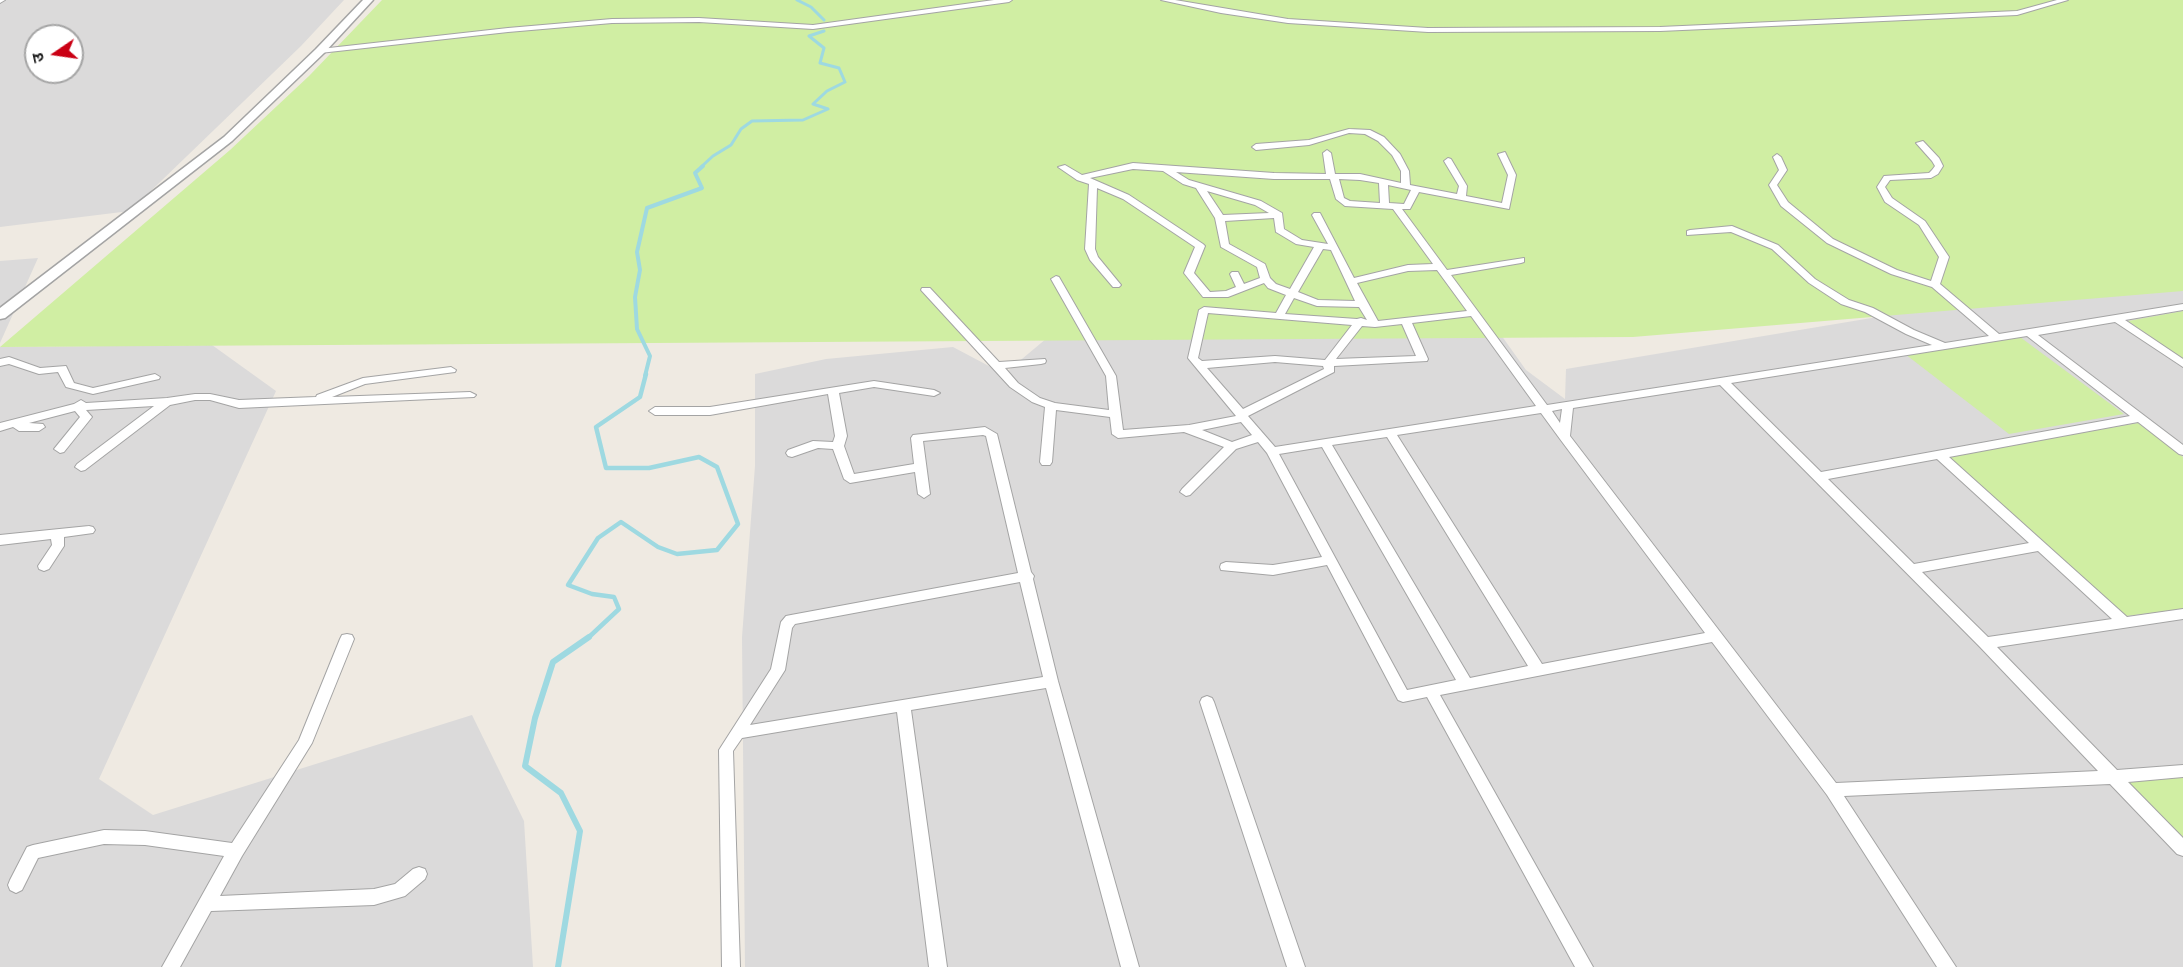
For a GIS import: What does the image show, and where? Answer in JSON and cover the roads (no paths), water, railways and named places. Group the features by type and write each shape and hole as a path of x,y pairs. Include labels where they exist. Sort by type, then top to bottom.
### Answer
{"street":[{"path":"0,301 217,136 253,105 356,0"},
{"path":"0,315 228,139 320,51 368,0"},
{"path":"320,51 612,21 699,20 813,27 1009,0"},
{"path":"1164,0 1288,21 1428,30 1660,29 2017,13 2065,0"},
{"path":"1256,147 1309,142 1341,132 1367,132 1381,139 1396,154 1405,171 1406,186"},
{"path":"1920,142 1939,166 1935,172 1931,175 1887,178 1881,187 1888,200 1922,223 1944,257 1935,285"},
{"path":"1327,153 1340,199 1344,203 1390,207 1409,206 1417,188"},
{"path":"1080,178 1123,167 1274,176 1360,177 1506,207 1512,175 1510,166 1502,154"},
{"path":"1777,157 1783,170 1773,185 1784,204 1830,241 1894,272 1935,285 1997,338"},
{"path":"1448,161 1463,186 1461,198"},
{"path":"1062,167 1080,178 1126,197 1200,246 1189,273 1207,295"},
{"path":"1165,169 1184,181 1258,203 1279,215"},
{"path":"1383,181 1390,207 1475,313 1564,436 1832,790 1947,967"},
{"path":"1094,183 1089,249 1093,258 1116,285"},
{"path":"1200,187 1220,218 1224,245 1262,266 1265,279 1282,291 1317,303 1362,304"},
{"path":"1220,218 1279,215"},
{"path":"1279,215 1279,230 1299,242 1335,248"},
{"path":"1317,215 1362,304 1375,324"},
{"path":"1690,233 1732,229 1775,248 1812,281 1845,302 1869,310 1910,332 1942,345"},
{"path":"1279,316 1320,245"},
{"path":"1352,281 1408,268 1442,270 1521,261"},
{"path":"1235,274 1241,288"},
{"path":"1056,279 1111,376 1117,432 1120,435 1180,428 1190,429 1232,446"},
{"path":"1207,295 1228,294 1265,279"},
{"path":"926,290 1018,388 1036,400 1052,406 1116,414"},
{"path":"1207,295 1192,358 1272,451 1403,696 1717,636"},
{"path":"1272,451 2183,307"},
{"path":"1204,310 1361,321 1375,324 1475,313"},
{"path":"2116,318 2183,364"},
{"path":"1198,365 1275,358 1328,363 1423,359 1405,320"},
{"path":"1328,363 1361,321"},
{"path":"2028,333 2183,451"},
{"path":"0,363 9,360 39,371 62,368 70,385 93,391 155,377"},
{"path":"997,366 1041,361"},
{"path":"1190,429 1242,416 1330,370 1328,363"},
{"path":"312,401 363,381 451,370"},
{"path":"1723,381 1985,643 2111,777 2183,849"},
{"path":"655,411 710,411 874,384 934,393"},
{"path":"833,390 841,436 838,446 850,479 921,467"},
{"path":"78,407 93,391"},
{"path":"0,427 78,407 167,402 195,397 210,397 223,402 239,404 470,395"},
{"path":"81,467 167,402"},
{"path":"1046,462 1052,406"},
{"path":"1564,436 1568,406"},
{"path":"60,449 86,417 78,407"},
{"path":"1818,477 2139,418"},
{"path":"0,427 39,427"},
{"path":"924,494 917,438 985,430 991,434 1028,576 1051,681 1130,967"},
{"path":"1390,433 1538,670"},
{"path":"1186,492 1232,446 1260,437"},
{"path":"1325,443 1466,684"},
{"path":"792,453 817,444 838,446"},
{"path":"1939,454 2124,622"},
{"path":"0,540 89,530"},
{"path":"44,567 58,546 57,534"},
{"path":"1911,569 2040,546"},
{"path":"1226,567 1273,570 1330,560"},
{"path":"731,967 726,750 778,670 786,626 790,620 1028,576"},
{"path":"1985,643 2183,614"},
{"path":"171,967 236,851 310,733 348,639"},
{"path":"737,733 1051,681"},
{"path":"1431,691 1584,967"},
{"path":"1208,702 1296,967"},
{"path":"903,705 938,967"},
{"path":"1832,790 2111,777 2183,771"},
{"path":"16,885 33,852 104,837 145,838 236,851"},
{"path":"206,904 374,897 399,891 420,874"}],"waterway":[{"path":"797,0 811,7 824,20"},
{"path":"701,167 731,145 741,129 752,121 803,120 828,109 813,104 827,91 845,82 839,68 820,63 824,48 809,36 824,31"},
{"path":"645,376 650,356 637,329 635,297 640,270 637,252 647,208 702,188 695,173 703,166"},
{"path":"588,638 619,609 614,597 592,594 568,585 598,538 621,522 658,547 677,554 717,550 738,524 717,467 699,457 649,468 606,468 596,427 640,397 646,374"},
{"path":"558,967 580,831 561,793 525,766 535,718 553,662 589,637"}]}
